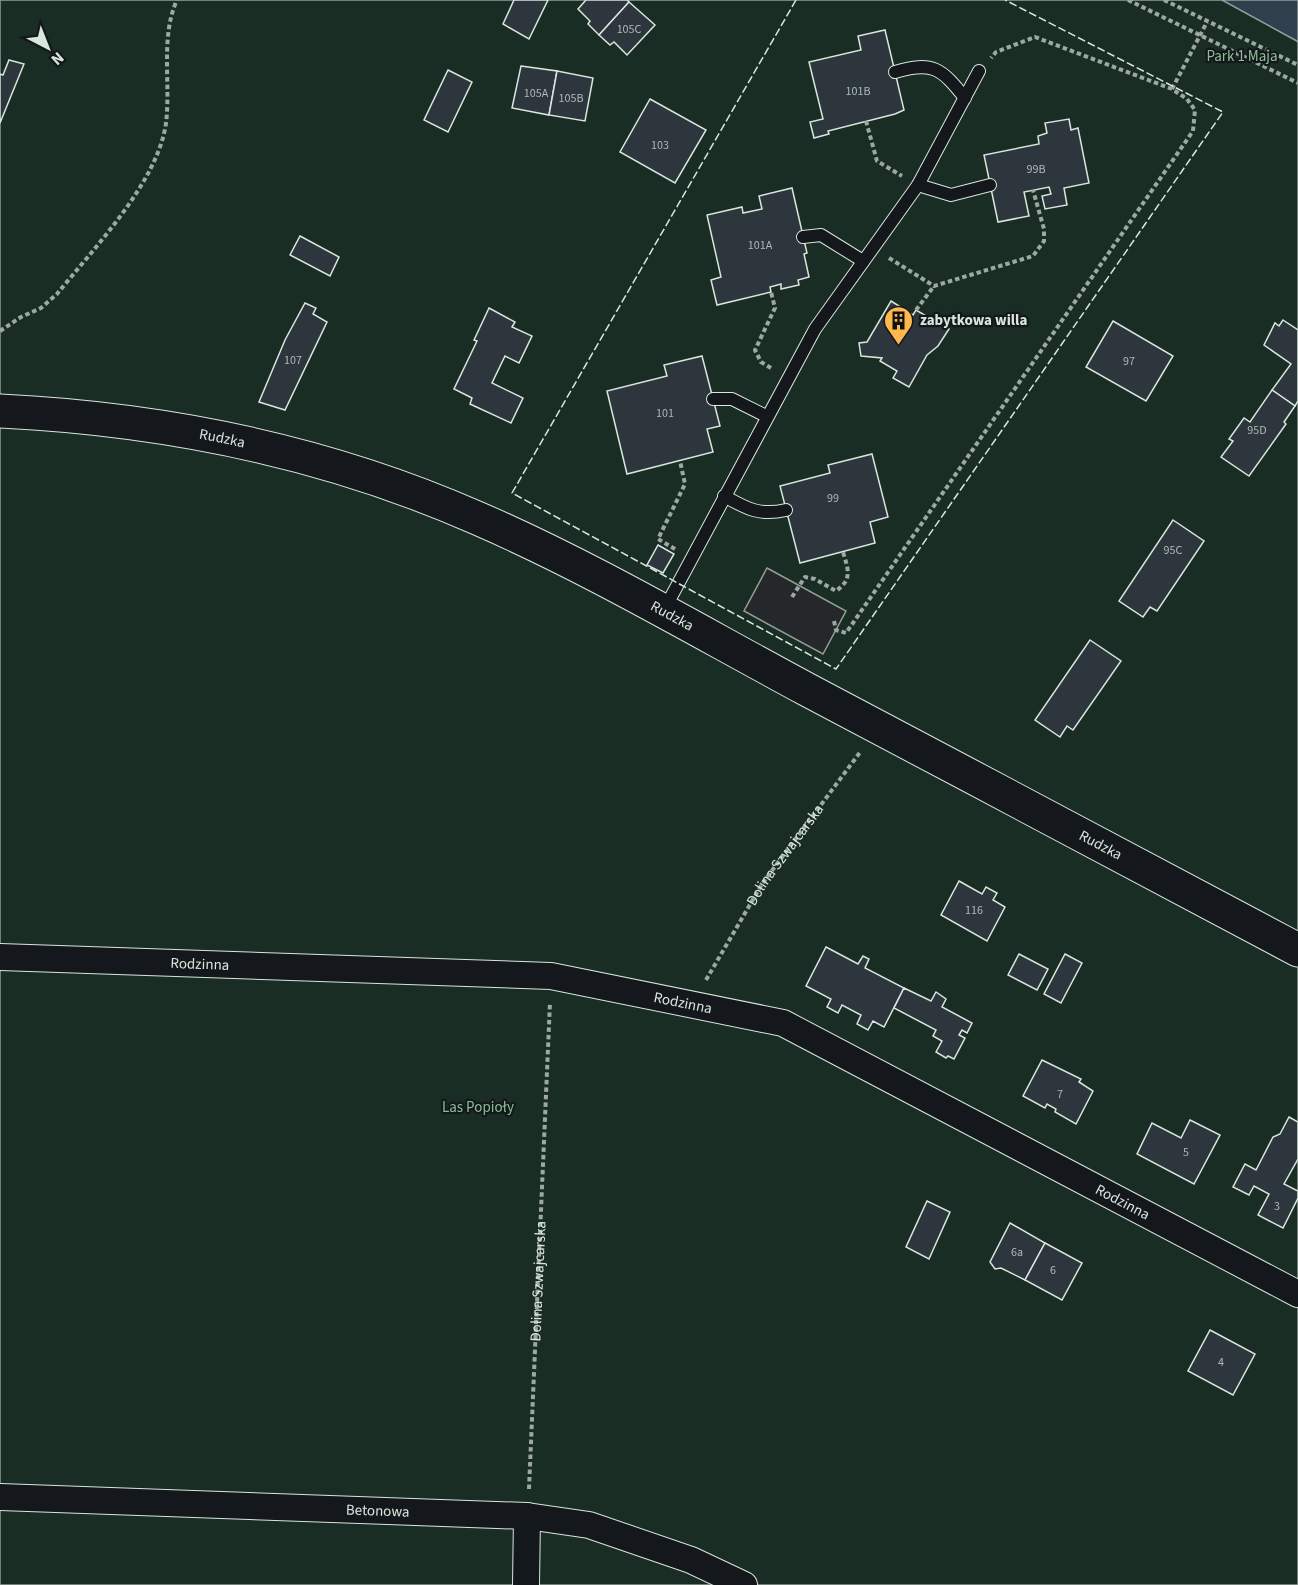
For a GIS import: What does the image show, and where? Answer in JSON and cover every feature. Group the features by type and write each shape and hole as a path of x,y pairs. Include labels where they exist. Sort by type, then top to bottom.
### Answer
{"street":[{"name":"Rudzka","path":"0,411 71,415 172,427 222,436 336,465 479,518 663,612 1298,950"},
{"name":"Rodzinna","path":"0,957 551,975 783,1023 1298,1294"},
{"name":"Betonowa","path":"0,1497 527,1516 590,1525 691,1560 744,1585"},
{"path":"526,1585 527,1516"}],"lane":[{"path":"895,72 918,65 934,68 950,80 965,98"},
{"path":"663,612 766,416 815,329 918,185 979,70"},
{"path":"918,185 951,195 990,185"},
{"path":"803,237 821,235 863,261"},
{"path":"713,399 732,399 766,416"},
{"path":"724,496 753,512 771,514 786,510"}],"path":[{"path":"0,331 21,317 41,308 57,294 141,186 156,159 166,122 170,33 177,0"},
{"path":"1128,0 1298,83"},
{"path":"1164,0 1298,66"},
{"path":"1172,89 1207,22"},
{"path":"834,621 836,630 846,633 1193,131 1196,110 1187,99 1172,89 1035,37 996,52 979,70"},
{"path":"866,121 876,161 918,185"},
{"path":"916,310 934,286 1033,256 1044,241 1044,229 1034,190"},
{"path":"873,248 934,286"},
{"path":"771,292 776,308 755,350 761,362 788,377"},
{"path":"680,461 685,484 658,539 691,560"},
{"path":"792,597 805,577 814,579 836,591 846,584 849,575 843,552"},
{"name":"Dolina Szwajcarska","path":"692,1004 762,884 866,741"},
{"path":"851,744 872,755"},
{"name":"Dolina Szwajcarska","path":"527,1516 551,975"}],"green space":[{"name":"Las Popioły","path":"0,0 1298,0 1298,1585 0,1585"}],"shaded area":[{"path":"767,568 846,611 823,654 744,611"}],"water":[{"path":"1222,0 1298,0 1298,42 1295,40"}],"building":[{"path":"514,0 548,0 529,39 503,24"},
{"path":"586,0 627,0 629,2 599,35 578,9"},
{"path":"629,2 655,25 627,55 614,42 610,45 599,35"},
{"path":"885,30 904,110 828,131 829,134 814,138 810,122 823,119 809,62 861,50 858,36"},
{"path":"9,60 24,64 0,123 0,74 3,75"},
{"path":"521,66 557,71 549,115 512,108"},
{"path":"448,70 472,82 448,132 424,120"},
{"path":"557,71 593,78 585,121 549,115"},
{"path":"650,99 706,130 675,183 620,152"},
{"path":"1069,119 1071,130 1078,128 1089,183 1064,188 1067,205 1045,209 1042,196 1051,194 1049,187 1024,192 1029,216 998,222 984,155 1039,144 1038,136 1047,133 1045,123"},
{"path":"792,188 807,253 804,254 809,277 798,280 799,285 781,289 781,284 770,287 771,292 717,305 711,280 721,277 707,215 742,207 743,213 762,209 759,196"},
{"path":"300,236 339,257 330,276 290,255"},
{"name":"zabytkowa willa","path":"891,301 913,315 916,310 949,329 938,346 927,355 909,387 893,378 897,371 880,361 882,358 861,356 859,343 867,342"},
{"path":"305,303 316,308 313,314 327,322 285,410 259,402 285,340"},
{"path":"489,308 515,322 512,327 532,336 519,363 505,356 492,383 523,398 511,423 470,404 472,398 454,389 477,341 474,340"},
{"path":"1283,320 1298,330 1298,401 1295,406 1272,390 1291,364 1264,345 1275,323 1279,326"},
{"path":"1113,321 1173,356 1146,401 1086,367"},
{"path":"702,356 720,426 707,429 713,452 627,474 607,391 667,376 664,365"},
{"path":"1272,390 1295,406 1284,422 1286,424 1249,476 1221,457 1233,441 1229,439 1244,418 1250,422"},
{"path":"872,454 888,517 870,522 875,543 800,563 780,486 830,473 828,465"},
{"path":"1173,520 1204,541 1157,611 1150,607 1143,617 1119,601"},
{"path":"658,545 674,554 663,573 647,565"},
{"path":"1090,640 1121,661 1073,730 1067,726 1060,737 1035,720"},
{"path":"959,881 982,894 986,887 997,893 993,900 1005,907 987,941 941,915"},
{"path":"826,947 858,964 863,956 869,959 865,968 904,988 884,1027 873,1021 868,1030 857,1024 861,1015 842,1005 838,1013 827,1007 831,999 806,986"},
{"path":"1019,954 1048,969 1037,990 1008,975"},
{"path":"1065,954 1082,963 1061,1003 1044,994"},
{"path":"904,988 931,1001 936,992 946,999 942,1007 972,1023 967,1033 962,1030 959,1035 965,1038 954,1059 948,1056 946,1058 936,1052 942,1041 933,1036 936,1030 894,1008"},
{"path":"1042,1060 1081,1079 1079,1082 1093,1091 1076,1124 1055,1112 1056,1109 1047,1104 1045,1108 1023,1096"},
{"path":"1289,1117 1298,1122 1298,1159 1284,1184 1298,1191 1298,1198 1283,1228 1258,1215 1269,1194 1254,1186 1249,1195 1233,1187 1245,1164 1256,1170 1273,1137 1280,1134"},
{"path":"1190,1120 1220,1135 1194,1184 1137,1154 1152,1123 1181,1138"},
{"path":"927,1201 950,1212 929,1259 906,1247"},
{"path":"1010,1223 1045,1243 1025,1280 1001,1268 995,1269 990,1262"},
{"path":"1045,1243 1082,1263 1062,1300 1025,1280"},
{"path":"1210,1330 1255,1354 1233,1395 1188,1371"}],"fence":[{"path":"796,0 512,493 836,669 1223,112 1005,0"}],"place":[{"name":"zabytkowa willa","path":"899,346"}],"park label":[{"name":"Park 1 Maja","path":"1242,56"}]}
